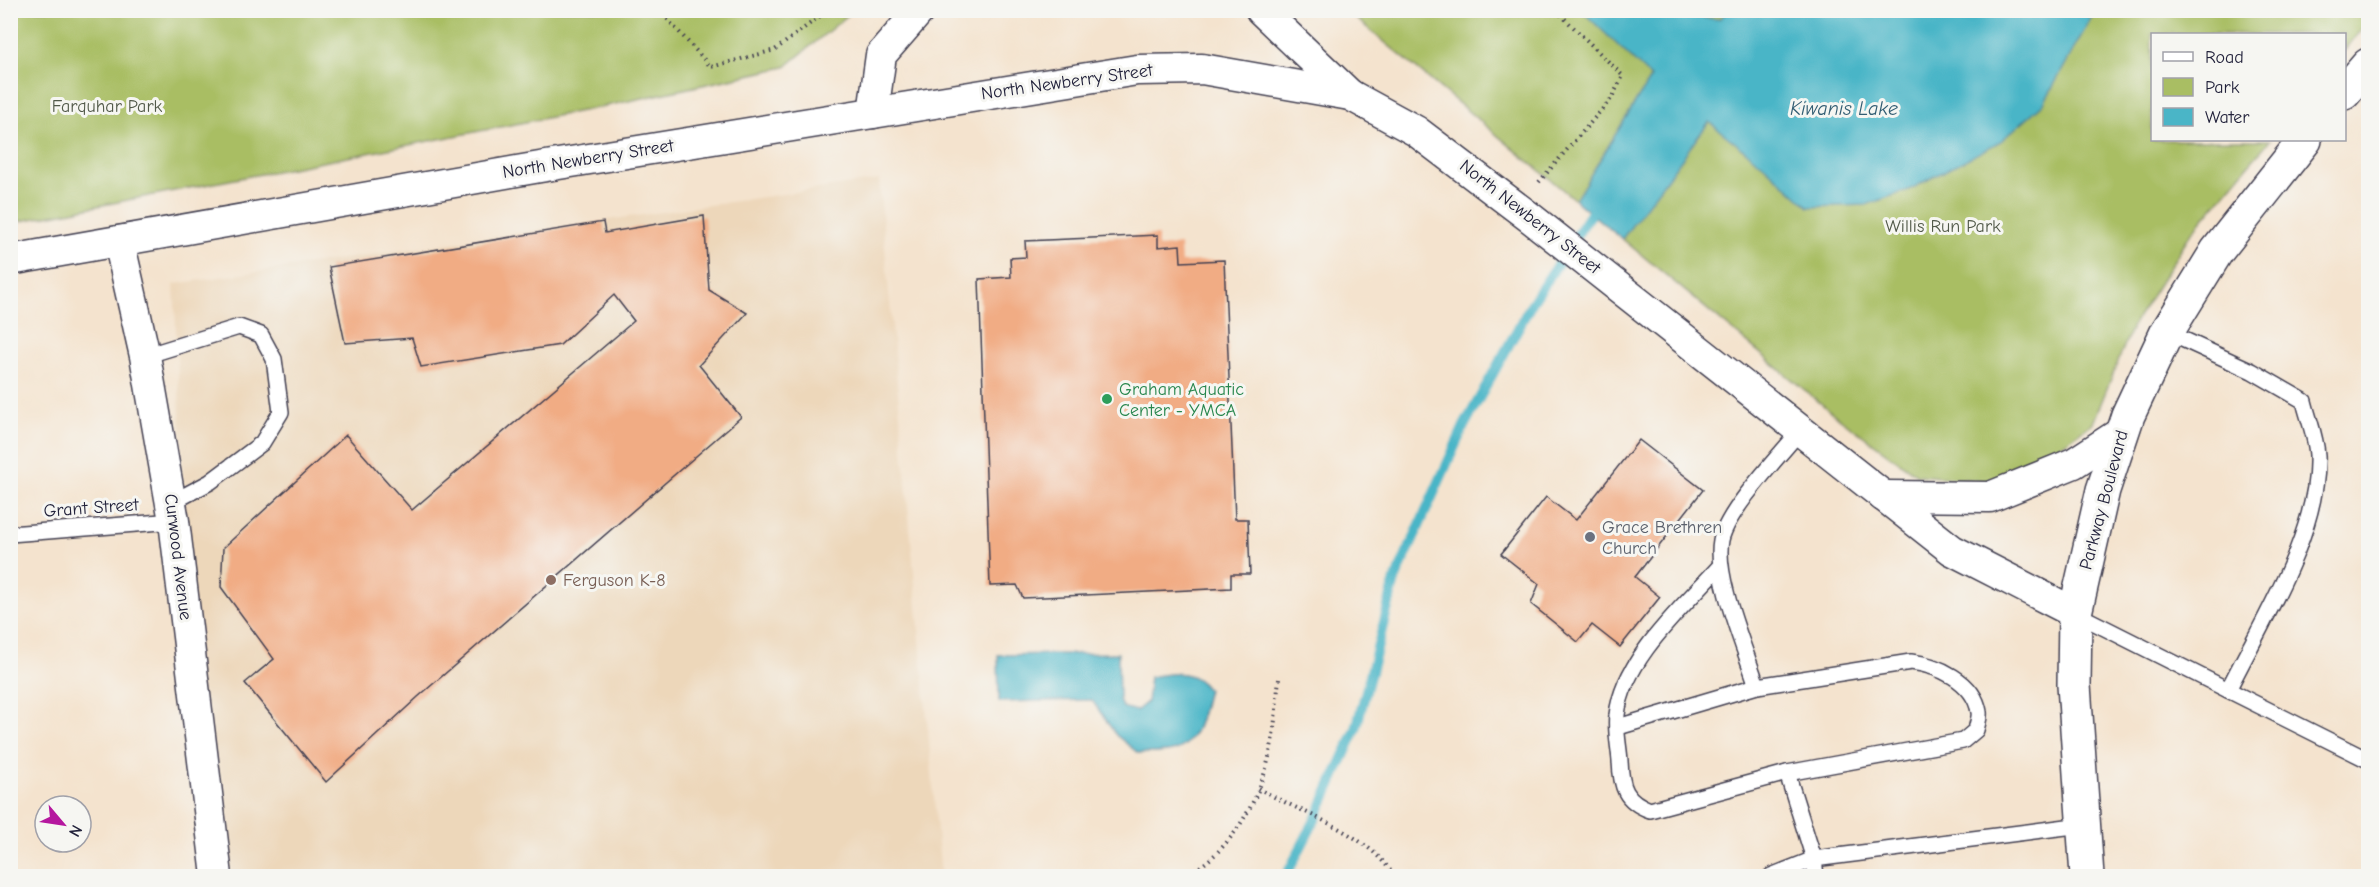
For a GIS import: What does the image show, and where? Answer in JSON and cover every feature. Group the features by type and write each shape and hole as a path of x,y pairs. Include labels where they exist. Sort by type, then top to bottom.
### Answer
{"street":[{"path":"873,113 881,55 920,10"},
{"path":"1262,10 1350,95"},
{"path":"2346,91 2368,65"},
{"name":"North Newberry Street","path":"10,260 540,167 1137,70 1202,69 1350,95 1416,131 1532,219 1799,432 1952,550 2075,613"},
{"name":"Parkway Boulevard","path":"2087,876 2074,685 2075,613 2103,490 2123,431 2168,332 2217,251 2304,141"},
{"name":"Curwood Avenue","path":"119,241 146,356 173,512 217,876"},
{"path":"1882,496 1990,497 2074,463 2123,431"}],"lane":[{"path":"146,356 239,327 261,334 274,359 281,412 262,443 173,512"},
{"path":"2168,332 2252,371 2304,401 2317,453 2314,498 2296,552 2228,690"},
{"path":"1757,686 1719,567 1721,538 1738,507 1799,432"},
{"name":"Grant Street","path":"10,534 173,512"},
{"path":"1618,727 1757,686 1911,662 1928,664 1948,673 1965,686 1979,712 1976,730 1963,741 1787,772 1650,810 1638,806 1626,797 1620,766 1617,716 1625,683 1635,664 1663,629 1719,567"},
{"path":"2075,613 2368,760"},
{"path":"1787,772 1814,859 1816,876"},
{"path":"1771,876 1814,859 2082,825"}],"path":[{"path":"659,10 711,67 775,50 828,10"},
{"path":"1539,182 1611,99 1623,76 1556,10"},
{"path":"1184,876 1204,867 1234,835 1258,788 1269,757 1279,679"},
{"path":"1258,788 1339,829 1384,861 1394,876"}],"shaded area":[{"name":"Ferguson K-8","path":"879,180 941,876 201,876 174,284"}],"green space":[{"name":"Farquhar Park","path":"11,10 853,11 785,67 597,108 11,223"},
{"name":"Willis Run Park","path":"2368,10 2368,21 2346,49 2346,33 2151,33 2151,141 2269,141 2189,236 2132,327 2093,423 2007,483 1917,475 1836,416 1347,11"}],"water":[{"name":"Kiwanis Lake","path":"1729,10 2095,11 2044,103 2001,141 1909,190 1866,205 1809,207 1763,165 1709,122 1622,239 1575,200 1651,77 1582,11 1685,11 1693,17 1719,19"},
{"path":"1118,653 1119,699 1122,707 1136,711 1147,702 1150,677 1189,675 1196,678 1208,690 1195,733 1184,746 1167,752 1138,753 1116,735 1092,700 999,702 998,655"}],"building":[{"path":"704,216 709,290 747,313 699,365 741,417 418,697 326,782 245,683 274,659 221,587 223,548 346,435 412,510 634,321 614,295 560,345 421,367 412,338 345,343 329,267 603,222 605,233"},
{"name":"Graham Aquatic Center - YMCA","path":"1158,235 1158,247 1180,245 1181,262 1224,260 1235,519 1248,519 1250,574 1231,574 1231,588 1023,598 1017,585 990,586 979,279 1011,277 1010,258 1026,257 1025,241"},
{"name":"Grace Brethren Church","path":"1639,440 1703,490 1635,577 1660,597 1620,647 1592,625 1578,642 1531,604 1539,584 1501,554 1546,497 1576,520"}],"waterway":[{"path":"1286,876 1317,816 1356,729 1395,580 1464,426 1532,303 1592,212"}],"place":[{"name":"Graham Aquatic Center - YMCA","path":"1107,399"},
{"name":"Grace Brethren Church","path":"1590,537"},
{"name":"Ferguson K-8","path":"551,580"}]}
